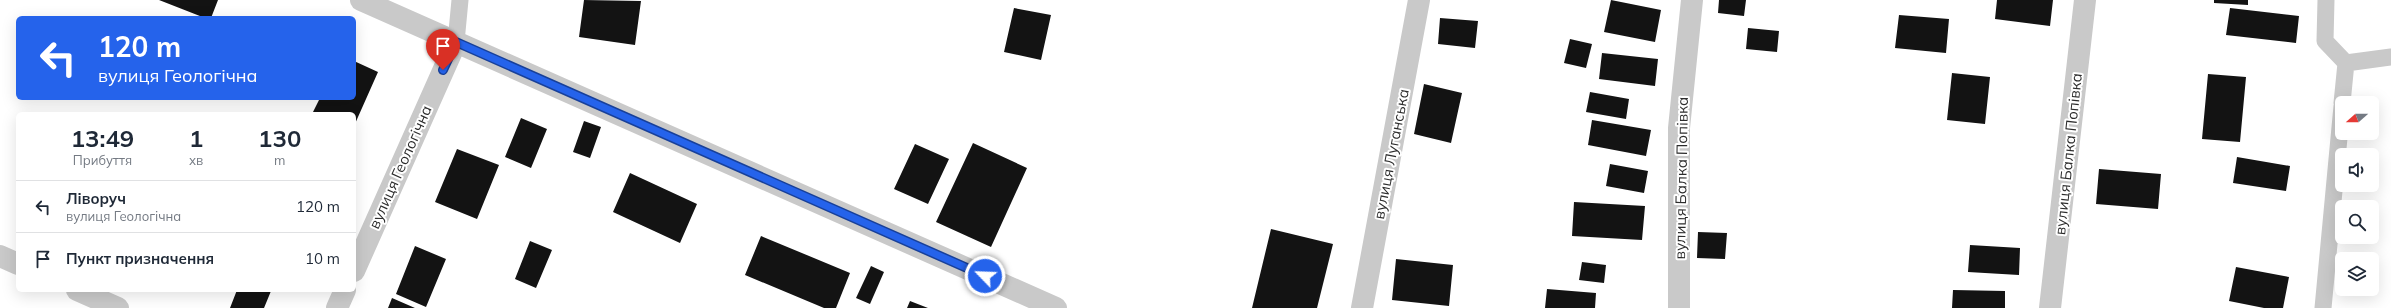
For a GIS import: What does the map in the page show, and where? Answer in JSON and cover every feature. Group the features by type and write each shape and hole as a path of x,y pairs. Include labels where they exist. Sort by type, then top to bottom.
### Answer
{"street":[{"path":"361,0 1056,308"},
{"name":"вулиця Луганська","path":"1362,308 1419,0"},
{"name":"вулиця Балка Попівка","path":"1679,308 1679,128 1692,0"},
{"name":"вулиця Балка Попівка","path":"2050,308 2085,0"},
{"name":"вулиця Геологічна","path":"356,267 456,42"},
{"path":"0,256 16,263"},
{"path":"82,292 118,308"},
{"path":"337,308 344,292"}],"lane":[{"path":"456,42 460,0"},
{"path":"2326,0 2325,40 2346,63 2343,96"},
{"path":"2346,63 2391,57"},
{"path":"2323,308 2339,140"}],"building":[{"path":"159,0 218,0 212,16 200,16"},
{"path":"584,0 641,1 635,45 579,37"},
{"path":"1611,0 1661,10 1655,42 1604,32"},
{"path":"1719,0 1746,0 1744,16 1718,13"},
{"path":"1997,0 2053,0 2050,26 1995,19"},
{"path":"2214,0 2248,0 2248,5 2214,3"},
{"path":"1014,8 1051,15 1041,60 1004,52"},
{"path":"2230,8 2299,16 2296,43 2226,35"},
{"path":"1899,15 1949,19 1946,53 1895,48"},
{"path":"1440,18 1478,21 1475,48 1438,44"},
{"path":"1748,28 1779,31 1777,52 1746,49"},
{"path":"1570,39 1592,44 1586,68 1564,63"},
{"path":"1602,53 1658,59 1655,86 1599,79"},
{"path":"356,62 378,72 356,122 356,112 313,112 319,100 356,100"},
{"path":"1952,73 1990,77 1985,124 1947,120"},
{"path":"2208,74 2246,77 2240,142 2202,139"},
{"path":"1424,84 1462,93 1451,143 1414,134"},
{"path":"1590,92 1629,99 1626,119 1586,112"},
{"path":"521,118 547,129 531,168 505,157"},
{"path":"1592,120 1651,130 1646,156 1588,145"},
{"path":"584,121 601,127 590,158 573,152"},
{"path":"973,143 1027,168 991,247 936,222"},
{"path":"915,144 949,159 928,204 894,189"},
{"path":"457,149 499,165 477,219 435,202"},
{"path":"2237,157 2290,166 2286,191 2233,183"},
{"path":"1610,164 1648,171 1644,193 1606,186"},
{"path":"2099,169 2161,174 2158,209 2096,204"},
{"path":"630,173 697,204 680,243 613,212"},
{"path":"1574,202 1645,206 1642,240 1572,236"},
{"path":"1271,229 1333,244 1317,308 1252,308"},
{"path":"1698,232 1727,233 1725,259 1697,258"},
{"path":"761,236 850,273 836,308 824,308 745,275"},
{"path":"530,241 552,250 536,288 515,279"},
{"path":"1970,245 2020,248 2019,275 1968,272"},
{"path":"415,246 446,259 426,307 396,294"},
{"path":"1396,259 1453,265 1449,306 1392,300"},
{"path":"1582,262 1606,265 1604,283 1579,280"},
{"path":"871,266 884,272 870,304 856,298"},
{"path":"2236,267 2289,277 2283,308 2264,308 2229,301"},
{"path":"1547,289 1596,293 1595,308 1545,308"},
{"path":"1953,290 2005,291 2005,308 1952,308"},
{"path":"236,292 271,292 264,308 230,308"},
{"path":"392,298 415,308 388,308"},
{"path":"910,301 928,308 907,308"}],"route":[{"path":"443,70 456,42 985,276"}]}
